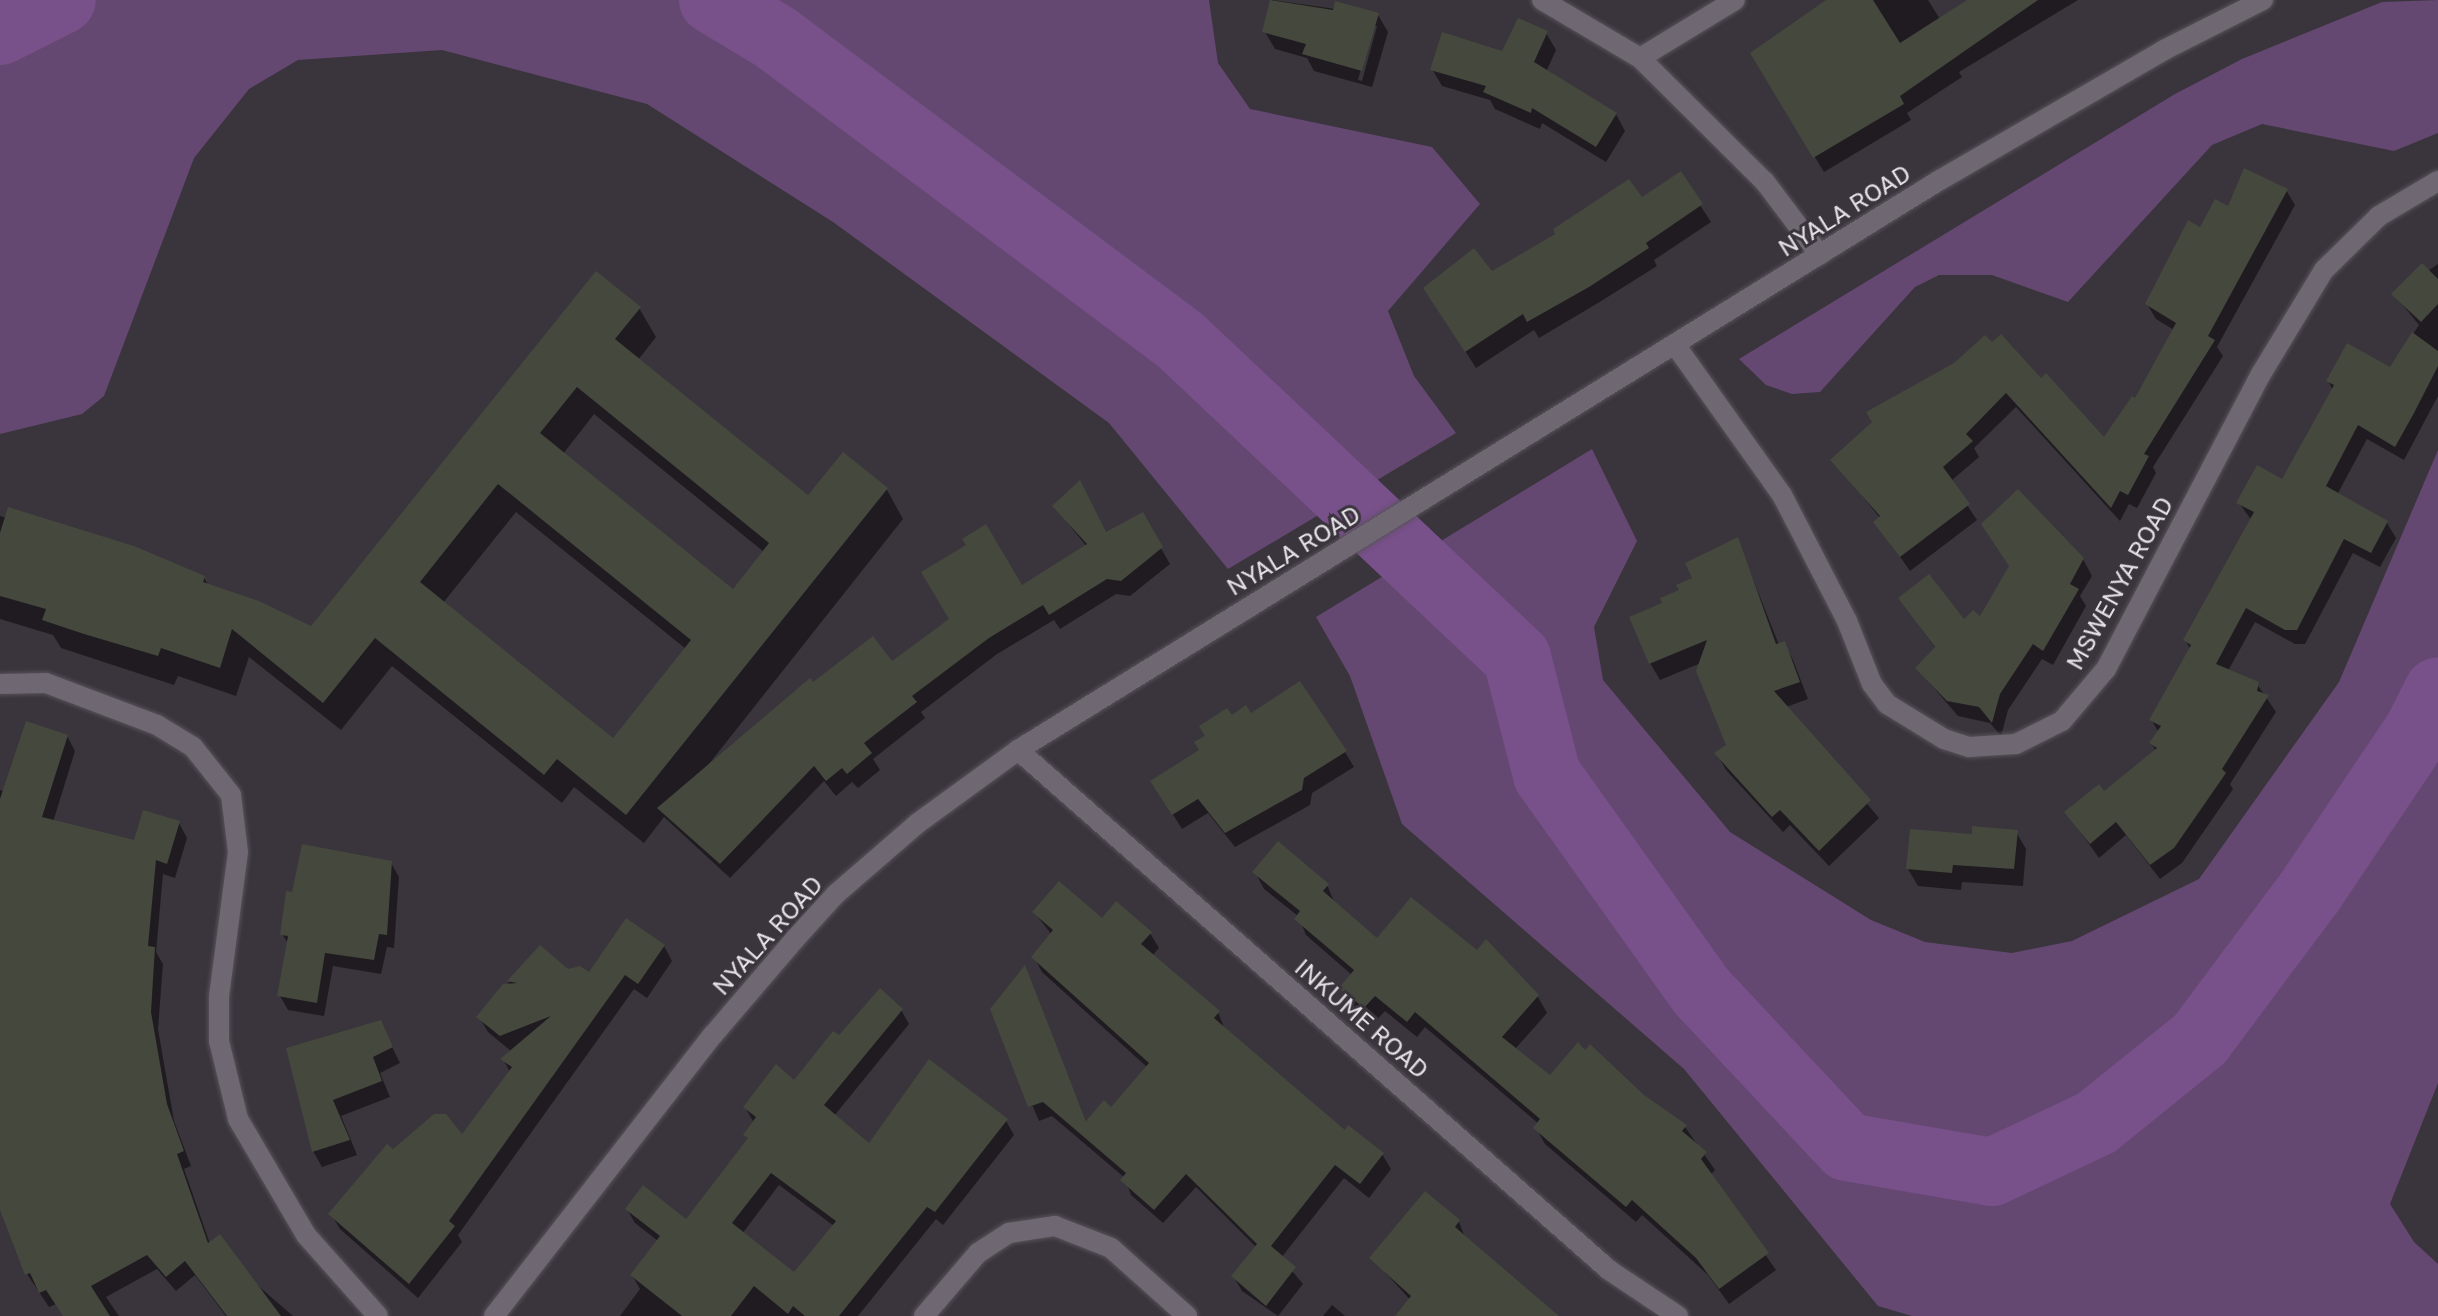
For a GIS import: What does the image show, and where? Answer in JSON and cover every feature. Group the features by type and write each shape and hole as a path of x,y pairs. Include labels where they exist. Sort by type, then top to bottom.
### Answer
{"street":[{"path":"1542,0 1640,58 1765,182 1820,255"},
{"path":"1640,58 1735,0"},
{"name":"NYALA ROAD","path":"494,1316 713,1035 836,894 918,823 1018,750 1820,255 2125,73 2263,0"},
{"name":"MSWENYA ROAD","path":"1676,346 1782,495 1847,621 1872,684 1887,704 1957,743 1994,749 2016,744 2062,721 2106,669 2261,374 2324,270 2379,216 2438,181"},
{"path":"0,684 46,683 157,725 193,747 231,795 238,852 219,996 219,1041 238,1119 306,1235 378,1316"},
{"name":"INKUME ROAD","path":"1018,750 1609,1270 1678,1316"},
{"path":"924,1316 978,1253 1009,1233 1055,1226 1111,1248 1187,1316"}],"shaded area":[{"path":"0,0 1209,0 1218,63 1250,109 1432,147 1480,204 1388,311 1414,376 1456,433 1228,569 1109,423 833,222 647,104 442,50 298,60 249,89 194,158 104,396 82,414 0,434"},
{"path":"2438,0 2438,133 2394,151 2262,124 2212,145 2068,302 1992,275 1939,275 1915,287 1820,392 1792,394 1766,385 1739,359 2175,94 2242,59 2382,2"},
{"path":"1592,449 1637,541 1594,627 1603,680 1730,832 1871,920 1925,942 2012,953 2072,941 2199,879 2339,682 2438,450 2438,1083 2390,1204 2414,1242 2438,1264 2438,1316 1912,1316 1878,1306 1684,1069 1402,824 1350,676 1316,617"}],"building":[{"path":"1270,0 1333,10 1335,1 1379,13 1362,71 1302,54 1306,44 1262,32"},
{"path":"1826,0 1873,0 1900,43 1967,0 2038,0 1900,96 1904,104 1813,158 1750,53"},
{"path":"1518,18 1548,31 1534,62 1617,113 1596,147 1532,108 1531,113 1483,92 1486,86 1430,70 1442,32 1502,51"},
{"path":"2244,168 2288,189 2208,336 2215,340 2144,454 2149,456 2128,495 2120,491 2111,508 2006,393 1966,434 1973,441 1943,467 1970,504 1900,557 1873,522 1880,516 1830,460 1872,422 1866,412 1954,363 1985,335 1992,342 2001,334 2041,378 2046,373 2104,437 2132,396 2135,398 2176,323 2145,304 2188,220 2200,227 2215,199 2228,206"},
{"path":"1681,171 1703,204 1646,243 1649,248 1589,287 1527,322 1523,314 1465,352 1423,288 1474,248 1492,271 1555,234 1553,229 1629,179 1642,197"},
{"path":"2422,263 2438,279 2438,304 2421,322 2391,294"},
{"path":"596,271 641,307 615,339 808,495 843,452 888,488 626,815 557,759 544,775 375,638 323,703 232,629 220,668 161,648 158,656 42,620 46,609 0,596 0,533 8,507 134,546 205,576 203,582 259,601 311,626","holes":["577,387 769,543 733,589 540,433","498,484 691,640 613,738 420,582"]},
{"path":"2412,332 2438,351 2438,366 2414,413 2395,447 2358,425 2326,486 2388,521 2371,553 2344,539 2297,630 2285,630 2246,608 2216,664 2259,682 2257,691 2269,695 2222,769 2226,773 2174,848 2150,865 2116,822 2090,844 2064,812 2099,784 2104,791 2157,748 2149,743 2161,726 2149,720 2191,645 2183,640 2254,512 2236,503 2257,465 2282,479 2334,385 2326,381 2347,343 2390,367"},
{"path":"1080,480 1106,532 1143,512 1163,547 1121,581 1107,579 1049,615 1043,605 989,638 912,696 917,702 864,743 872,753 847,774 842,768 826,781 814,766 720,864 657,808 810,678 813,682 873,636 892,661 949,619 921,572 966,545 962,539 986,524 1022,585 1087,544 1052,506"},
{"path":"2018,489 2084,558 2070,584 2079,589 2043,651 2033,644 2000,694 1992,723 1979,707 1947,701 1915,668 1935,647 1898,598 1929,574 1964,619 1973,610 1980,616 2009,566 1981,524"},
{"path":"1738,537 1776,644 1785,641 1800,682 1774,691 1871,800 1819,851 1780,810 1772,817 1714,753 1726,745 1696,671 1707,640 1649,664 1629,617 1662,603 1660,598 1679,590 1676,585 1692,578 1685,563"},
{"path":"1300,681 1347,751 1304,778 1302,790 1225,833 1198,799 1172,815 1150,781 1199,750 1194,742 1205,736 1199,726 1227,708 1232,715 1246,705 1251,713"},
{"path":"26,721 68,735 42,817 134,840 143,810 180,821 167,864 156,860 148,946 155,947 151,1012 167,1104 184,1151 177,1154 208,1243 220,1234 281,1316 227,1316 185,1261 166,1277 147,1255 91,1286 110,1316 63,1316 46,1290 39,1293 30,1273 25,1275 0,1210 0,799"},
{"path":"1972,826 2018,830 2014,869 1953,865 1952,873 1906,869 1910,829 1972,834"},
{"path":"1278,841 1329,884 1323,891 1377,938 1411,897 1477,950 1486,939 1539,995 1502,1037 1550,1075 1578,1042 1585,1050 1590,1044 1644,1095 1687,1125 1682,1131 1707,1152 1701,1159 1769,1253 1719,1289 1696,1258 1632,1200 1626,1207 1533,1128 1540,1119 1415,1012 1407,1022 1375,996 1364,1008 1339,988 1354,970 1294,919 1300,911 1252,872"},
{"path":"302,844 392,861 387,935 379,934 374,960 325,953 317,1003 277,996 288,936 280,935 286,891 292,892"},
{"path":"1059,881 1102,918 1116,901 1152,932 1141,944 1220,1011 1214,1018 1345,1130 1348,1125 1384,1153 1360,1184 1335,1165 1271,1246 1296,1267 1266,1306 1231,1276 1257,1244 1186,1174 1154,1210 1120,1180 1126,1173 1043,1102 1028,1107 990,1009 1025,965 1086,1121 1104,1100 1111,1107 1149,1063 1031,957 1053,930 1032,912"},
{"path":"626,918 665,945 638,984 625,975 449,1221 455,1226 409,1284 328,1214 387,1144 393,1149 434,1114 446,1114 462,1134 512,1067 500,1059 551,1016 500,1036 476,1017 503,984 517,983 507,981 540,945 568,969 580,966 589,972"},
{"path":"880,988 903,1009 824,1105 869,1143 929,1059 1008,1119 935,1212 927,1207 839,1316 805,1316 793,1306 788,1314 754,1286 731,1316 682,1316 630,1275 660,1236 625,1209 643,1185 686,1219 748,1138 743,1135 756,1117 743,1107 776,1064 794,1080 833,1031 839,1035","holes":["771,1173 836,1221 794,1272 732,1223"]},
{"path":"381,1020 393,1047 373,1057 382,1081 333,1100 350,1140 312,1152 286,1048"},
{"path":"1425,1191 1460,1220 1455,1227 1559,1316 1395,1316 1411,1296 1369,1258"}],"waterway":[{"path":"0,31 62,0"},
{"path":"713,0 776,38 1180,340 1517,658 1547,775 1702,992 1847,1147 1992,1172 2096,1123 2200,1039 2309,893 2419,729 2438,691"}]}
